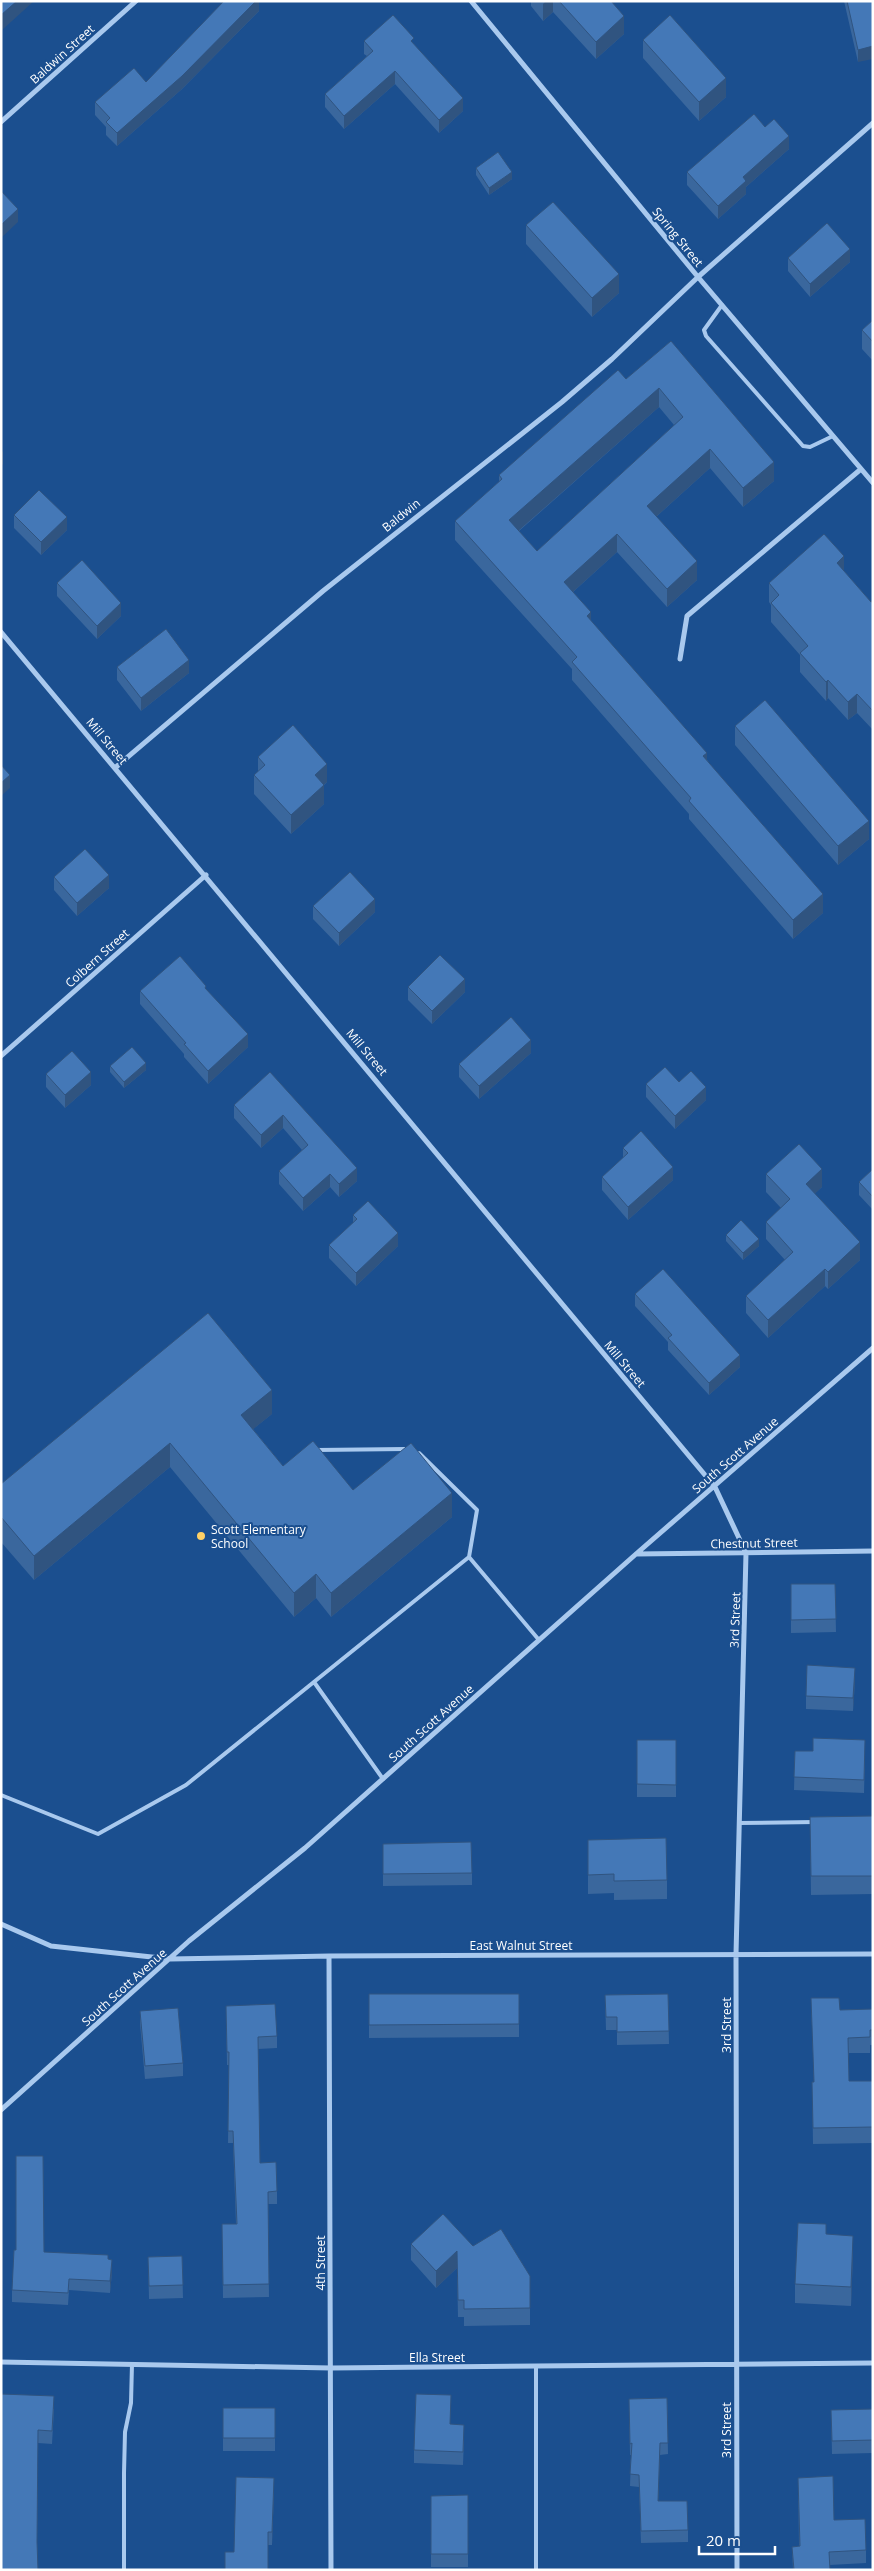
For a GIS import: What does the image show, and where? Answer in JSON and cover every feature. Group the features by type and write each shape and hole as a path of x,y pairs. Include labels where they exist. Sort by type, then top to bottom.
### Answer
{"street":[{"name":"Baldwin Street","path":"1,122 136,1"},
{"name":"Spring Street","path":"471,1 698,277 873,483"},
{"name":"Baldwin","path":"116,767 351,568 562,402 612,359 698,277 873,123"},
{"path":"680,660 687,616 861,469"},
{"name":"Mill Street","path":"1,632 206,874 715,1487"},
{"name":"Colbern Street","path":"1,1056 206,874"},
{"name":"South Scott Avenue","path":"1,2110 170,1958 305,1848 636,1554 873,1348"},
{"name":"3rd Street","path":"715,1487 746,1553 736,1954 737,2570"},
{"name":"Chestnut Street","path":"636,1554 873,1551"},
{"name":"East Walnut Street","path":"1,1924 51,1946 170,1958 873,1954"},
{"name":"4th Street","path":"329,1956 331,2570"},
{"name":"Ella Street","path":"1,2362 331,2368 873,2363"}],"lane":[{"path":"722,305 704,330 706,336 803,446 810,447 833,436"},
{"path":"1,1795 98,1834 186,1785 469,1557 477,1510 414,1449 308,1450"},
{"path":"469,1557 539,1640"},
{"path":"314,1682 383,1779"},
{"path":"739,1823 825,1822"},
{"path":"124,2570 125,2432 131,2403 132,2364"},
{"path":"536,2366 536,2570"}],"building":[{"path":"1,1 17,1 1,15"},
{"path":"224,1 256,1 182,76 117,133 106,122 110,118 95,102 134,68 146,82"},
{"path":"559,1 611,1 624,16 596,42"},
{"path":"847,1 873,1 873,46 858,50"},
{"path":"393,15 414,38 411,41 463,98 439,120 395,71 344,116 325,94 373,51 364,41"},
{"path":"670,15 726,78 699,102 643,40"},
{"path":"754,114 765,127 774,119 789,136 743,177 746,181 718,206 687,172"},
{"path":"498,152 512,172 489,188 476,168"},
{"path":"1,193 18,209 1,225"},
{"path":"553,202 619,274 592,298 526,225"},
{"path":"827,223 850,249 810,284 788,258"},
{"path":"873,320 873,342 862,330"},
{"path":"671,341 774,462 743,488 710,449 647,506 697,561 667,589 617,534 564,582 591,612 587,616 707,753 703,756 823,894 793,920 689,801 691,798 572,662 577,657 455,521 502,479 499,475 618,370 626,379","holes":["659,388 683,417 537,551 509,520"]},
{"path":"39,490 67,517 41,542 14,515"},
{"path":"824,534 844,556 837,563 871,602 873,601 873,711 857,694 848,702 828,680 826,682 800,653 808,646 771,603 779,595 769,583"},
{"path":"82,560 121,603 97,626 57,583"},
{"path":"166,629 189,660 141,698 117,667"},
{"path":"765,700 869,821 838,846 735,726"},
{"path":"293,725 327,764 315,775 324,785 291,815 254,775 265,765 258,757"},
{"path":"1,765 10,775 1,783"},
{"path":"85,849 109,875 77,903 54,877"},
{"path":"350,872 375,899 339,933 313,906"},
{"path":"440,955 465,979 432,1011 408,987"},
{"path":"180,956 206,986 205,988 248,1034 208,1071 140,991"},
{"path":"511,1017 531,1040 479,1086 459,1064"},
{"path":"132,1047 146,1063 124,1082 110,1066"},
{"path":"72,1051 91,1072 65,1095 46,1074"},
{"path":"665,1067 679,1082 691,1071 706,1087 675,1116 646,1084"},
{"path":"270,1072 357,1168 339,1184 330,1174 303,1198 279,1171 308,1145 283,1115 261,1135 234,1105"},
{"path":"641,1131 673,1167 628,1207 602,1177 628,1153 623,1148"},
{"path":"799,1144 822,1169 806,1184 860,1242 828,1272 825,1269 768,1320 746,1296 793,1252 766,1222 790,1199 766,1174"},
{"path":"873,1169 873,1197 859,1182"},
{"path":"368,1201 398,1233 356,1273 329,1245 357,1219 353,1215"},
{"path":"741,1220 759,1239 743,1253 726,1235"},
{"path":"663,1269 740,1355 709,1383 668,1338 672,1335 635,1294"},
{"path":"208,1313 272,1390 241,1415 283,1466 313,1441 353,1490 411,1443 452,1493 331,1593 316,1574 294,1593 170,1443 34,1556 1,1517 1,1484"},
{"path":"791,1584 835,1584 836,1619 791,1620"},
{"path":"807,1665 855,1668 853,1698 806,1696"},
{"path":"813,1738 865,1740 864,1780 794,1777 795,1751 813,1751"},
{"path":"637,1740 676,1740 676,1785 637,1784"},
{"path":"873,1816 873,1876 811,1876 810,1817"},
{"path":"666,1838 667,1880 614,1881 614,1874 588,1875 588,1840"},
{"path":"471,1842 472,1873 383,1874 383,1844"},
{"path":"369,1994 519,1994 519,2024 369,2025"},
{"path":"668,1994 669,2031 617,2032 617,2017 606,2017 605,1995"},
{"path":"811,1998 839,1998 840,2010 873,2009 873,2030 870,2030 870,2037 848,2038 849,2081 873,2081 873,2127 813,2128 812,2082 814,2082"},
{"path":"275,2004 277,2036 258,2037 260,2163 276,2162 277,2191 268,2192 269,2284 223,2285 222,2224 237,2224 233,2131 228,2131 229,2052 227,2052 226,2006"},
{"path":"178,2008 183,2063 145,2066 140,2011"},
{"path":"16,2156 43,2156 44,2252 108,2255 108,2259 112,2260 110,2281 69,2279 68,2293 12,2290 14,2250 16,2250"},
{"path":"443,2214 473,2246 501,2229 530,2276 530,2308 464,2309 464,2300 458,2300 457,2251 436,2271 411,2244"},
{"path":"798,2223 826,2224 826,2234 853,2236 851,2287 795,2284"},
{"path":"182,2256 183,2285 149,2286 148,2257"},
{"path":"1,2394 54,2396 52,2431 38,2430 38,2570 1,2570"},
{"path":"416,2394 451,2395 450,2424 464,2425 463,2452 414,2450"},
{"path":"667,2398 668,2443 660,2443 658,2501 687,2501 688,2530 641,2531 639,2475 630,2474 632,2443 630,2444 629,2399"},
{"path":"223,2408 275,2408 275,2438 223,2438"},
{"path":"873,2409 873,2440 832,2441 831,2410"},
{"path":"833,2476 834,2520 865,2519 866,2550 829,2552 830,2570 794,2570 792,2547 800,2546 798,2478"},
{"path":"236,2477 274,2478 272,2532 268,2532 268,2570 225,2570 225,2552 234,2552"},
{"path":"468,2495 468,2554 431,2554 431,2496"}],"place":[{"name":"Scott Elementary School","path":"201,1536"}]}
